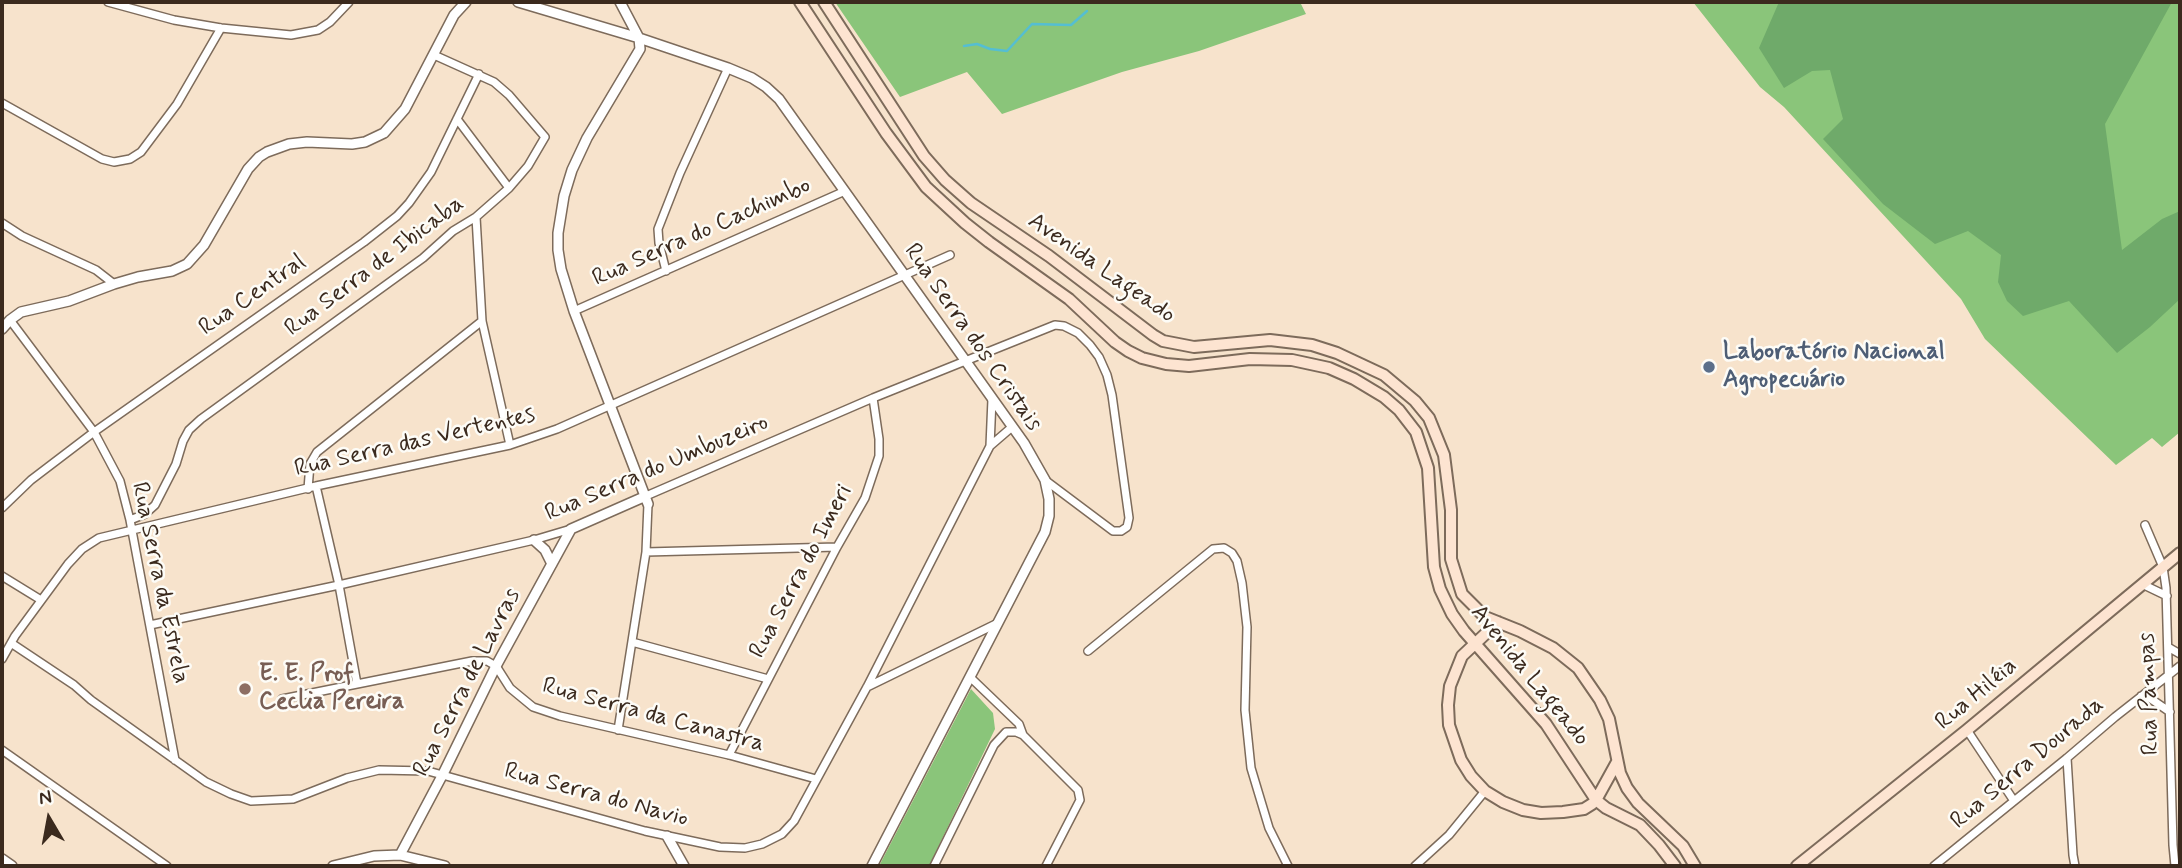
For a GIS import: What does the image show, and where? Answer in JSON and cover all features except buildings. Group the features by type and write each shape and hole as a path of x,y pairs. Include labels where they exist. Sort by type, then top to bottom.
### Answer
{"main road":[{"name":"Avenida Lageado","path":"800,2 886,133 926,187 965,223 1069,299 1096,326 1128,351 1142,358 1189,366 1250,359 1292,360 1329,368 1354,379 1384,397 1399,410 1416,432 1429,467 1437,578 1452,614 1546,724 1597,800 1606,808 1640,825 1675,866"},
{"name":"Avenida Lageado","path":"824,2 918,148 945,180 971,203 1049,256 1153,335 1163,341 1194,347 1270,340 1312,345 1384,375 1415,401 1429,418 1440,443 1450,500 1451,559 1462,594 1485,617 1553,648 1578,668 1600,700 1609,719 1620,773 1632,795 1683,846 1695,866"},
{"name":"Rua Hiléia","path":"1797,866 1967,730 2180,553"},
{"path":"1499,622 1462,656 1451,686 1449,725 1461,760 1471,776 1485,791 1523,810 1541,813 1576,810 1597,800 1617,762"}],"street":[{"path":"108,2 174,20 292,35 318,30 331,22 349,2"},
{"path":"2,329 21,312 69,301 114,284 172,271 187,264 204,245 248,169 267,152 282,146 307,142 365,142 384,133 405,109 454,15 466,2"},
{"name":"Rua Serra dos Cristais","path":"518,2 728,68 766,87 779,99 845,191 1012,427 1045,480 1049,499 1045,532 872,866"},
{"path":"618,730 646,552 647,500 574,311 561,269 558,233 564,196 578,154 639,54 639,38 620,2"},
{"path":"2,103 102,159 114,162 131,159 141,152 177,104 221,28"},
{"name":"Rua Serra de Ibicaba","path":"130,520 145,514 155,505 176,464 183,441 189,430 201,419 423,258 453,231 476,217 509,188 528,166 545,137 509,95 494,82 434,55"},
{"path":"666,271 658,229 680,173 728,68"},
{"name":"Rua Central","path":"2,508 31,480 94,432 397,216 431,172 478,74"},
{"path":"457,119 509,188"},
{"name":"Rua Serra do Cachimbo","path":"574,311 845,191"},
{"path":"476,217 482,321 510,445"},
{"path":"2,223 22,236 96,270 114,284"},
{"name":"Rua Serra das Vertentes","path":"2,659 68,564 82,549 99,538 510,445 556,429 950,255"},
{"name":"Rua Serra da Estrela","path":"10,320 94,432 120,481 130,520 175,760"},
{"path":"356,684 339,585 312,488 310,464 317,452 482,321"},
{"name":"Rua Serra do Umbuzeiro","path":"150,625 339,585 571,529 647,500 873,398 1055,325 1078,333 1099,356 1107,375 1129,518 1127,527 1121,531 1113,531 1045,480"},
{"name":"Rua Serra do Imeri","path":"729,755 865,498 879,456 873,398"},
{"name":"Rua Serra do Navio","path":"990,446 992,399"},
{"name":"Rua Serra do Navio","path":"11,643 74,685 206,782 251,801 293,799 347,778 379,770 428,771 667,836 720,847 745,848 762,844 782,834 793,821 867,687 990,446 1012,427"},
{"name":"Rua Pampas","path":"2144,525 2163,567 2166,596 2168,676 2176,776 2173,845 2175,866"},
{"name":"Rua Serra de Lavras","path":"400,855 496,666 571,529"},
{"path":"534,540 545,551 552,564"},
{"path":"646,552 837,547"},
{"path":"1088,651 1213,549 1224,548 1232,553 1237,561 1242,583 1247,627 1245,719 1251,768 1269,828 1288,866"},
{"path":"2,576 41,600"},
{"path":"2142,584 2166,596"},
{"path":"867,687 1000,622"},
{"path":"632,642 768,680"},
{"path":"2168,647 2180,654"},
{"path":"282,699 472,661 487,661 496,666"},
{"name":"Rua Serra da Canastra","path":"496,666 510,688 533,707 816,779"},
{"name":"Rua Serra Dourada","path":"1934,866 2115,716 2180,666"},
{"path":"971,678 1018,724 1023,735"},
{"path":"2141,696 2151,699 2170,712"},
{"path":"1967,730 2014,801"},
{"path":"934,866 994,745 1006,732 1023,735 1078,790 1080,800 1046,866"},
{"path":"2,750 167,866"},
{"path":"2067,758 2075,866"},
{"path":"1415,866 1450,835 1485,791"},
{"path":"667,836 684,866"},
{"path":"333,866 373,856 400,855 445,866"},
{"path":"2,859 12,866"}],"green space":[{"path":"835,2 1300,2 1306,14 1199,51 1122,72 1002,114 967,72 900,97"},
{"path":"1693,2 2180,2 2180,432 2162,447 2152,438 2116,465 1985,339 1961,299 1784,107 1760,87"},
{"path":"1779,2 2172,2 2105,124 2122,250 2162,219 2180,211 2180,299 2117,353 2069,301 2023,316 2007,301 1998,282 2001,255 1968,231 1935,244 1883,204 1823,139 1843,119 1830,70 1812,71 1784,88 1759,48"},
{"path":"971,689 993,713 995,729 929,866 879,866"}],"waterway":[{"path":"964,46 977,44 1007,51 1032,24 1071,25 1087,11"}],"place":[{"name":"Laboratório Nacional Agropecuário","path":"1709,367"},
{"name":"E. E. Prof Ceclia Pereira","path":"245,689"}]}
